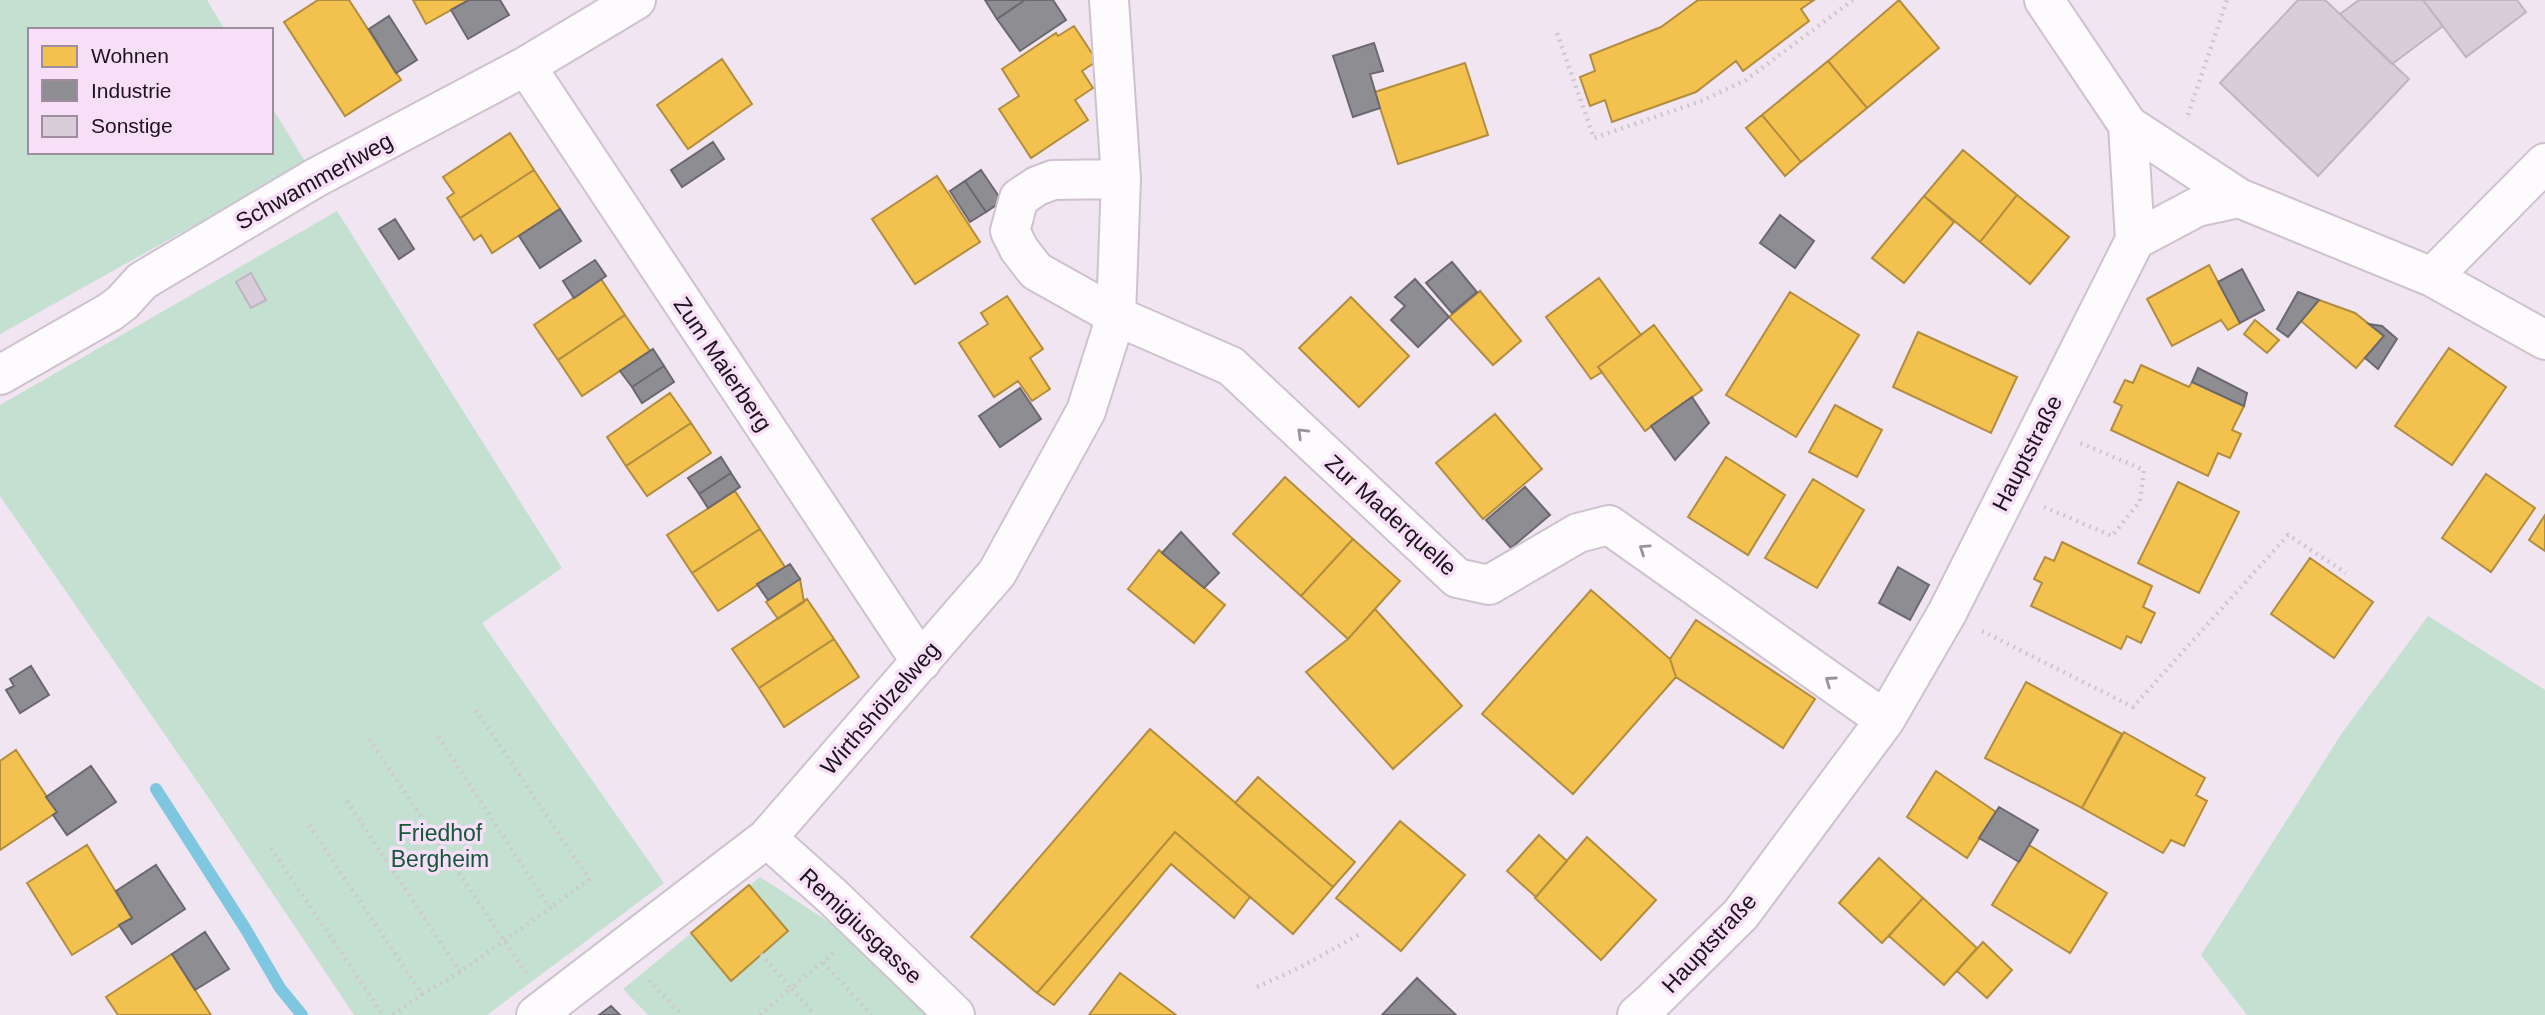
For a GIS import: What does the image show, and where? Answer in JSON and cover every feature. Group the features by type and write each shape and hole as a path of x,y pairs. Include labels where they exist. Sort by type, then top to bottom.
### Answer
{"street":[{"name":"Schwammerlweg","path":"0,375 110,312 142,281 315,178 526,66 636,0"},
{"path":"1109,0 1121,179 1116,316"},
{"path":"2044,0 2128,125 2239,198 2432,277 2545,340"},
{"name":"Zum Maierberg","path":"526,66 921,662"},
{"path":"2128,125 2135,240 2197,208 2239,198"},
{"path":"2432,277 2545,163"},
{"name":"Zur Maderquelle","path":"1121,179 1053,180 1037,186 1019,198 1010,231 1019,249 1036,271 1116,316 1231,366 1457,578 1489,585 1578,533 1609,525 1885,720"},
{"name":"Hauptstraße","path":"1637,1015 1741,915 1885,720 1947,613 2135,240"},
{"name":"Wirthshölzelweg","path":"542,1010 767,838 997,573 1086,411 1116,316"},
{"name":"Remigiusgasse","path":"767,838 833,897 954,1015"}],"path":[{"path":"1557,33 1594,138 1701,101 1746,80 1853,0"},
{"path":"2175,155 2227,0"},
{"path":"2008,492 2112,536 2140,501 2144,470 2041,426"},
{"path":"1947,613 2133,708 2288,535 2346,573"},
{"path":"393,1015 504,942 589,879 476,710"},
{"path":"438,736 550,908"},
{"path":"369,739 504,942 542,1010"},
{"path":"347,801 460,972"},
{"path":"309,825 422,994"},
{"path":"271,848 383,1015"},
{"path":"1257,987 1301,967 1360,934"},
{"path":"761,954 816,1015"},
{"path":"760,1015 825,960"}],"green space":[{"path":"0,0 207,0 224,28 28,28 28,154 273,154 273,109 306,163 0,334"},
{"name":"Friedhof Bergheim","path":"337,211 562,568 482,623 664,883 487,1015 354,1015 210,800 0,496 0,405"},
{"path":"2428,616 2545,690 2545,1015 2247,1015 2201,955 2342,733"},
{"path":"760,877 838,928 934,1015 648,1015 623,989"}],"building: Wohnen":[{"path":"318,0 349,0 401,80 345,116 284,22"},
{"path":"413,0 469,0 426,24"},
{"path":"1698,0 1814,0 1801,9 1809,21 1743,71 1736,61 1696,92 1612,122 1605,100 1590,106 1580,77 1595,71 1590,55 1661,27"},
{"path":"1899,0 1939,48 1867,108 1828,61"},
{"path":"1074,26 1097,61 1082,71 1093,88 1075,100 1088,120 1031,158 999,109 1019,96 1002,69 1056,33 1058,36"},
{"path":"722,59 752,104 688,149 657,105"},
{"path":"1828,61 1867,108 1801,162 1762,115"},
{"path":"1465,63 1488,135 1398,164 1375,92"},
{"path":"1762,115 1801,162 1785,176 1746,128"},
{"path":"510,133 534,170 460,218 447,198 454,193 443,177"},
{"path":"1963,150 2017,195 1980,242 1924,196"},
{"path":"534,170 560,209 492,253 481,235 474,240 460,218"},
{"path":"937,176 980,242 915,284 872,219"},
{"path":"2017,195 2069,237 2030,284 1980,242"},
{"path":"1924,196 1954,222 1904,283 1872,258"},
{"path":"2209,265 2240,323 2228,330 2221,320 2172,346 2147,299"},
{"path":"1599,278 1641,335 1598,367 1602,372 1591,379 1546,317"},
{"path":"601,279 625,315 558,360 534,325"},
{"path":"1480,291 1521,341 1493,365 1449,317"},
{"path":"1790,292 1859,335 1796,437 1726,395"},
{"path":"1007,296 1043,349 1030,358 1050,389 1032,401 1018,381 994,397 959,343 988,324 981,313"},
{"path":"1351,297 1409,356 1359,407 1299,348"},
{"path":"2319,300 2355,313 2384,336 2356,368 2301,321"},
{"path":"625,315 650,351 582,396 558,360"},
{"path":"2255,320 2279,340 2267,353 2244,334"},
{"path":"1654,325 1702,390 1645,431 1598,367"},
{"path":"1918,332 2017,377 1991,433 1893,387"},
{"path":"2449,348 2506,387 2452,465 2395,426"},
{"path":"2141,365 2189,387 2192,382 2244,406 2232,430 2241,434 2230,458 2218,453 2208,476 2111,430 2122,406 2114,402 2125,380 2133,383"},
{"path":"670,393 691,423 626,466 607,437"},
{"path":"1835,405 1882,430 1857,477 1809,452"},
{"path":"1495,414 1542,469 1483,519 1436,463"},
{"path":"691,423 711,453 647,496 626,466"},
{"path":"1726,457 1785,495 1748,555 1688,517"},
{"path":"2486,474 2535,508 2491,572 2442,538"},
{"path":"1285,477 1353,539 1301,596 1233,534"},
{"path":"1813,479 1864,510 1817,588 1765,558"},
{"path":"2178,482 2239,512 2199,593 2138,563"},
{"path":"735,491 760,529 692,573 667,535"},
{"path":"2545,515 2545,551 2529,540"},
{"path":"760,529 785,567 718,611 692,573"},
{"path":"1353,539 1400,581 1348,639 1301,596"},
{"path":"2062,542 2152,586 2143,607 2155,613 2141,643 2127,636 2121,649 2031,606 2042,583 2034,579 2045,557 2054,561"},
{"path":"1159,550 1225,605 1194,643 1128,589"},
{"path":"2310,558 2373,602 2334,658 2271,614"},
{"path":"800,579 804,602 778,619 766,602"},
{"path":"1591,590 1670,659 1676,677 1573,794 1482,714"},
{"path":"807,599 834,639 759,688 732,649"},
{"path":"1375,609 1462,706 1393,769 1306,672 1348,639"},
{"path":"1696,620 1815,699 1783,748 1676,677 1670,659"},
{"path":"834,639 859,677 784,727 759,688"},
{"path":"2026,682 2122,734 2082,808 1985,758"},
{"path":"1150,729 1333,887 1293,934 1175,832 1037,993 971,937"},
{"path":"2124,732 2205,778 2196,795 2207,801 2184,846 2171,840 2163,853 2082,808"},
{"path":"16,750 57,812 0,850 0,761"},
{"path":"1936,771 1996,812 1967,858 1907,817"},
{"path":"1258,777 1355,862 1333,887 1235,803"},
{"path":"1400,821 1465,875 1401,951 1336,898"},
{"path":"1175,832 1250,897 1234,918 1171,864 1054,1005 1037,993"},
{"path":"1539,835 1567,861 1536,897 1507,871"},
{"path":"1587,837 1656,900 1601,960 1535,898"},
{"path":"87,845 132,918 72,955 27,883"},
{"path":"2029,845 2107,893 2070,953 1992,905"},
{"path":"1879,858 1923,898 1882,943 1839,903"},
{"path":"749,885 788,931 731,981 691,933"},
{"path":"1923,898 1977,948 1944,985 1889,936"},
{"path":"1983,942 2012,970 1987,998 1957,971"},
{"path":"172,954 211,1015 118,1015 106,997"},
{"path":"1120,973 1176,1015 1089,1015"}],"building: Industrie":[{"path":"469,0 500,0 509,15 468,39 451,10"},
{"path":"985,0 1025,0 997,19"},
{"path":"1025,0 1053,0 1066,20 1020,51 997,19"},
{"path":"389,16 417,60 396,73 369,29"},
{"path":"1374,43 1383,71 1370,74 1380,108 1353,117 1333,56"},
{"path":"713,142 724,159 682,187 671,170"},
{"path":"981,170 1002,201 986,212 965,181"},
{"path":"965,181 986,212 970,222 950,191"},
{"path":"560,209 581,241 540,268 519,236"},
{"path":"1780,215 1814,241 1795,268 1760,243"},
{"path":"395,219 414,249 399,259 379,229"},
{"path":"595,260 606,276 574,298 563,281"},
{"path":"1452,262 1477,292 1452,313 1426,283"},
{"path":"2242,269 2264,310 2240,323 2218,282"},
{"path":"1415,279 1449,317 1418,347 1391,320 1405,306 1395,297"},
{"path":"2298,292 2319,300 2288,337 2277,329"},
{"path":"2369,324 2382,326 2397,339 2378,369 2365,358 2384,336"},
{"path":"653,349 664,366 632,387 620,371"},
{"path":"664,366 674,382 642,403 632,387"},
{"path":"2198,368 2247,393 2244,406 2192,382"},
{"path":"1020,388 1041,419 1000,447 979,416"},
{"path":"1692,397 1709,423 1675,460 1651,426"},
{"path":"721,457 731,473 699,494 688,478"},
{"path":"731,473 740,487 708,508 699,494"},
{"path":"1525,487 1550,515 1511,548 1486,520"},
{"path":"1181,532 1219,573 1204,588 1162,553"},
{"path":"790,564 800,579 768,600 757,584"},
{"path":"1898,567 1929,585 1910,620 1879,603"},
{"path":"31,666 49,695 20,713 6,690 14,686 10,679"},
{"path":"91,766 116,802 67,835 53,815 57,812 46,797"},
{"path":"1999,807 2038,830 2019,862 1979,838"},
{"path":"156,865 185,909 132,944 119,925 132,918 116,891"},
{"path":"205,932 229,969 195,990 172,954"},
{"path":"1417,978 1456,1015 1382,1015"},
{"path":"611,1006 620,1015 599,1015"}],"building: Sonstige":[{"path":"2298,0 2325,0 2409,79 2318,176 2220,83"},
{"path":"2359,0 2423,0 2443,26 2392,64 2340,14"},
{"path":"2423,0 2517,0 2526,12 2466,57"},
{"path":"251,273 266,300 251,308 236,282"}],"waterway":[{"path":"156,789 280,988 302,1015"}]}
